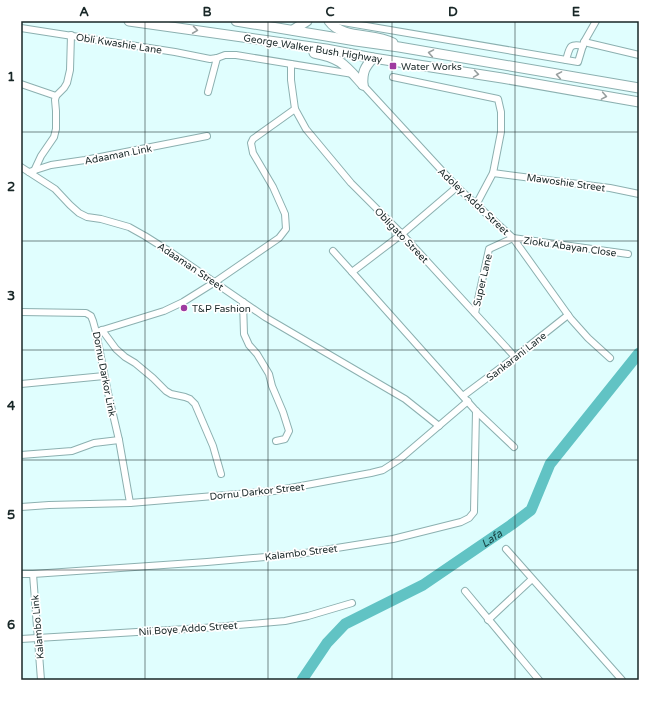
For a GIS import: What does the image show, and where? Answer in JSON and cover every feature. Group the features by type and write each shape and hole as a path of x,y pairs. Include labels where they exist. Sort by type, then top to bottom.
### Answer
{"highway":[{"name":"George Walker Bush Highway","path":"129,21 326,49 639,102"},
{"name":"George Walker Bush Highway","path":"236,21 639,88"},
{"path":"293,30 307,21"},
{"path":"329,21 334,27 341,31 383,39 399,47"},
{"path":"230,35 248,42 325,55 336,59 347,66 363,85"},
{"path":"363,85 363,72 365,67 373,58"}],"street":[{"path":"337,21 578,62 584,44 596,21"},
{"name":"Obli Kwashie Lane","path":"21,28 210,59 217,58"},
{"path":"32,172 54,137 56,129 56,96 67,83 70,70 71,35"},
{"path":"566,60 572,46 584,44 639,55"},
{"path":"208,92 217,58 225,55 236,55 353,74"},
{"path":"221,474 213,446 195,404 185,396 171,394 166,391 153,378 116,349 99,331 164,311 183,302 279,238 286,229 285,214 273,187 253,153 251,144 253,139 295,109 291,80 291,64"},
{"path":"393,76 498,99 501,112 501,132 493,172 476,205"},
{"path":"21,84 56,96"},
{"name":"Adoley Addo Street","path":"363,85 457,188 513,238 568,315 588,338 610,358"},
{"name":"Obligato Street","path":"295,109 306,129 351,183 402,234 515,357"},
{"name":"Adaaman Link","path":"32,172 51,165 207,136"},
{"name":"Adaaman Street","path":"21,167 32,172 55,190 70,205 87,217 101,219 129,227 167,250 265,317 405,400 439,426"},
{"name":"Mawoshie Street","path":"493,172 610,188 639,194"},
{"path":"352,272 402,234 457,188"},
{"name":"Zioku Abayan Close","path":"513,238 628,254"},
{"name":"Super Lane","path":"475,314 489,249 513,238"},
{"path":"333,251 476,411 514,447"},
{"path":"243,302 244,334 249,345 257,354 269,374 289,431 285,439 276,441"},
{"name":"Dornu Darkor Link","path":"21,312 86,313 91,316 99,331 104,376 119,440 130,503"},
{"name":"Sankarani Lane","path":"466,399 515,357 568,315"},
{"path":"21,384 104,376"},
{"name":"Dornu Darkor Street","path":"21,507 130,503 274,491 371,473 383,470 391,465 439,426 466,399"},
{"name":"Kalambo Street","path":"21,574 207,562 299,554 393,538 461,522 469,518 474,512 476,411"},
{"path":"21,456 72,451 94,443 119,440"},
{"path":"506,549 622,680"},
{"name":"Kalambo Link","path":"33,574 37,638 42,680"},
{"path":"488,620 532,579"},
{"path":"464,591 539,680"},
{"name":"Nii Boye Addo Street","path":"21,639 203,628 284,621 352,604"}],"waterway":[{"name":"Lafa","path":"302,680 327,643 345,624 423,585 531,510 550,464 639,353"}],"place":[{"name":"Water Works","path":"393,66"},
{"name":"T&P Fashion","path":"184,308"}]}
